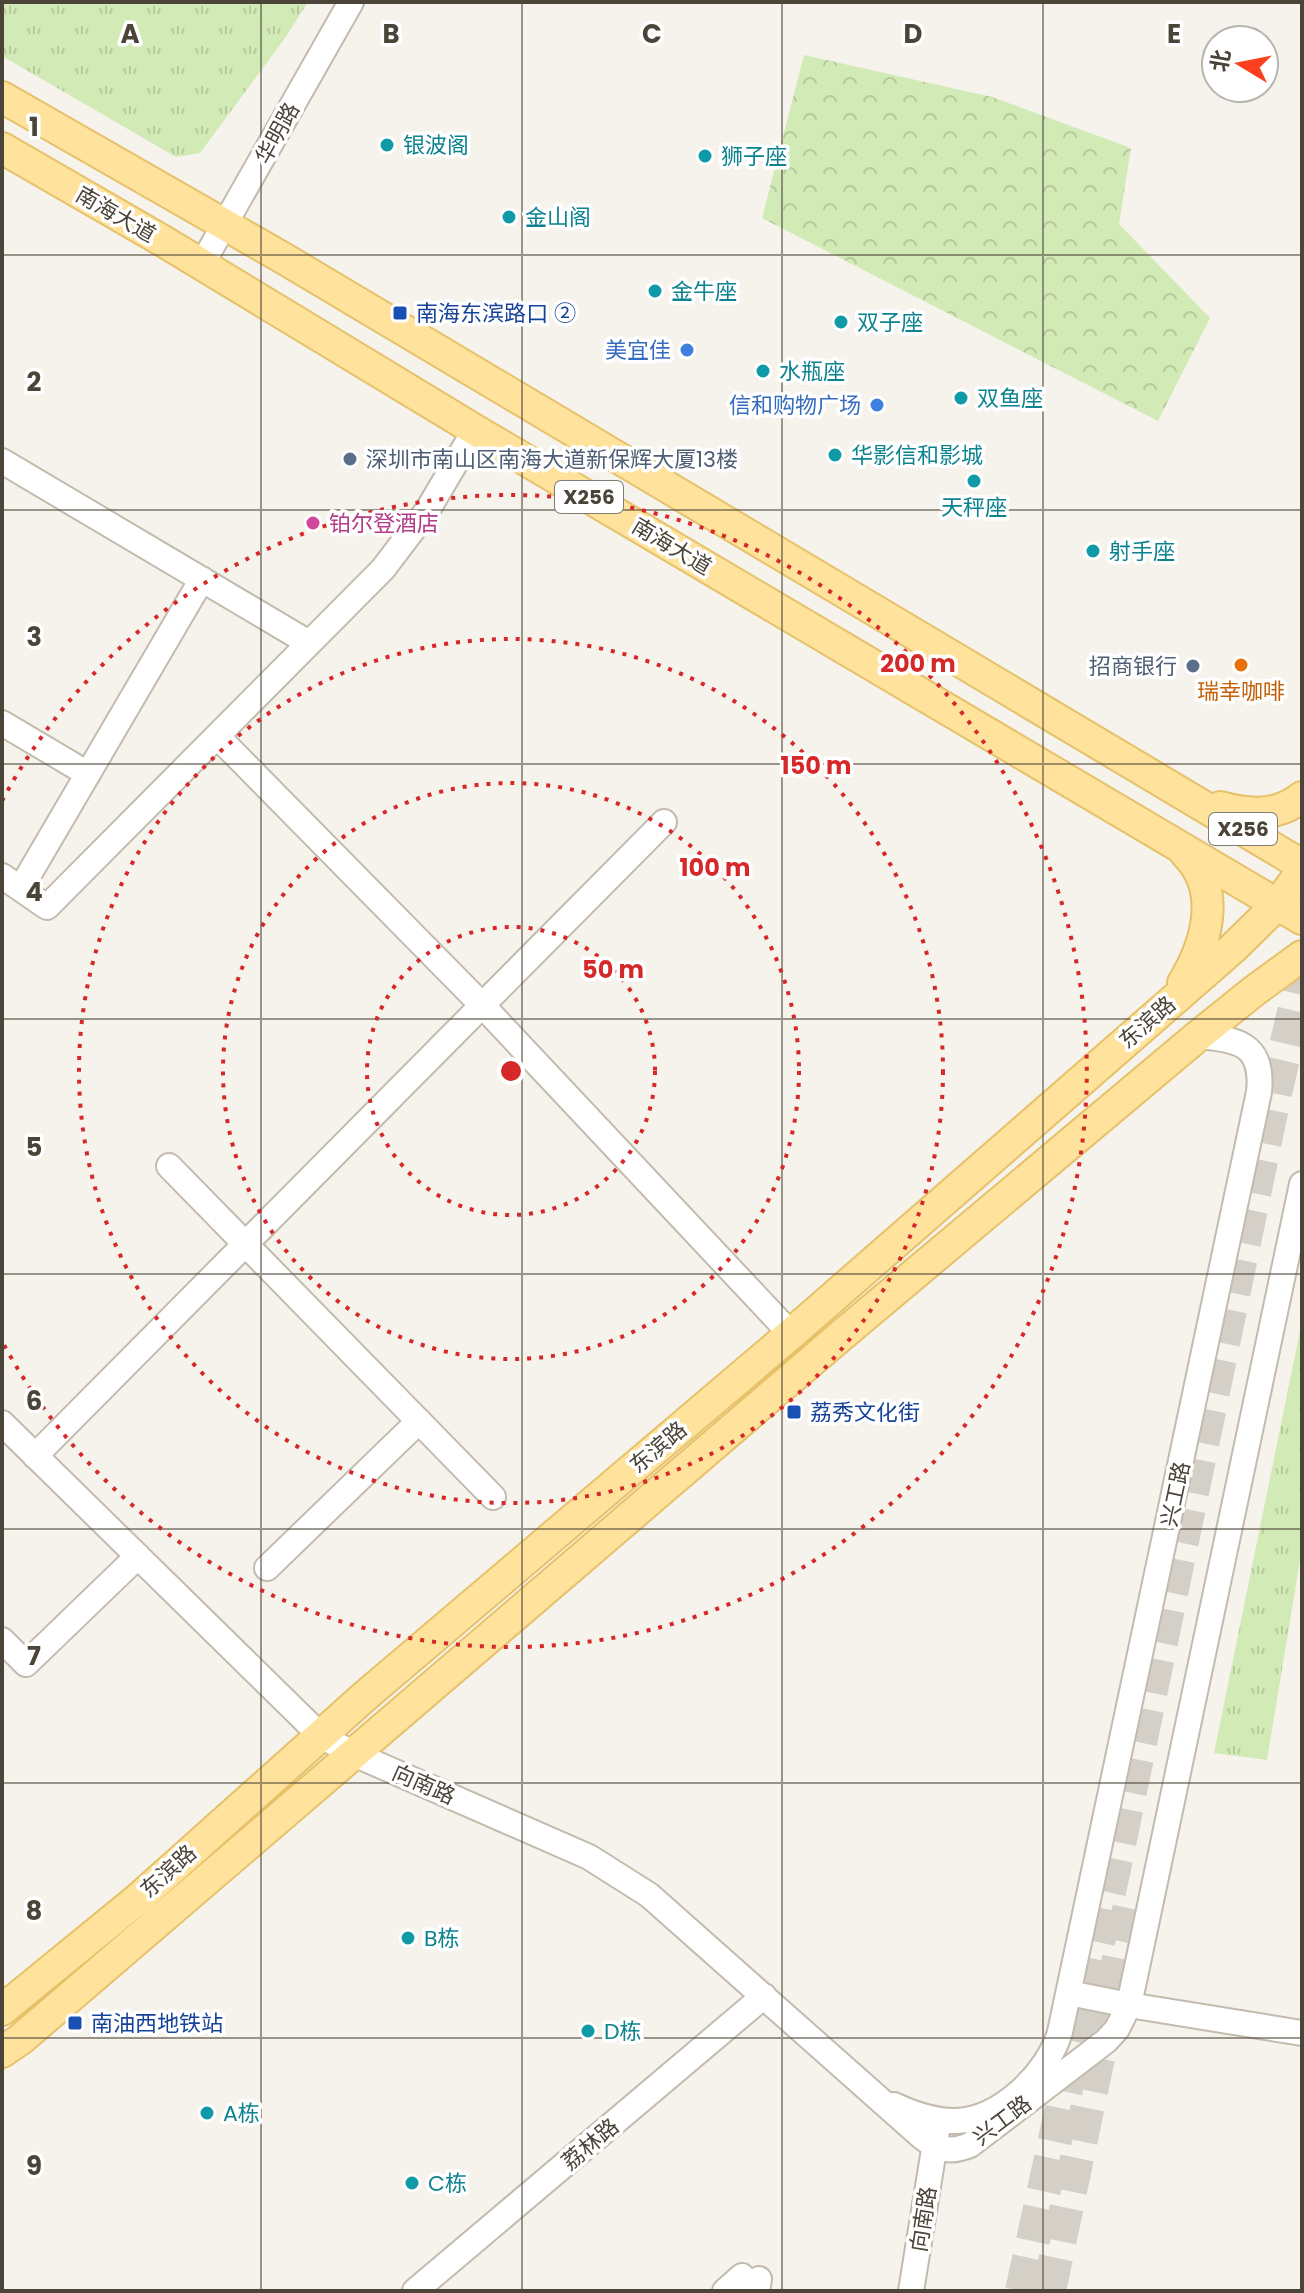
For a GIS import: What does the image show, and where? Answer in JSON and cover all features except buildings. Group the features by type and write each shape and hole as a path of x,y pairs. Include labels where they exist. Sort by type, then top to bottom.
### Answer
{"main road":[{"name":"南海大道","path":"2,97 225,225 1302,865"},
{"name":"南海大道","path":"2,148 1290,912"},
{"path":"1185,793 1215,805 1250,813 1284,809 1302,797"},
{"path":"1158,1012 1184,982 1207,930 1207,891 1191,858 1176,844"},
{"name":"东滨路","path":"2,2010 138,1899 321,1736 791,1334 1158,1012 1232,949 1290,912 1302,871"},
{"name":"东滨路","path":"2,2052 21,2039 855,1324 1198,1036 1302,956"}],"street":[{"name":"华明路","path":"202,264 351,2"},
{"path":"202,579 88,774 12,882 47,907 383,569 427,511 475,430"},
{"path":"2,461 309,643"},
{"path":"2,723 88,774"},
{"path":"217,736 482,1005 791,1334"},
{"path":"35,1456 664,822"},
{"name":"兴工路","path":"938,2120 959,2121 985,2114 1031,2081 1056,2045 1069,1993 1259,1092 1260,1071 1249,1048 1229,1039 1198,1036"},
{"path":"169,1166 493,1497"},
{"name":"兴工路","path":"934,2147 956,2149 970,2145 1106,2041 1117,2029 1129,2005 1302,1184"},
{"path":"267,1568 419,1421"},
{"name":"向南路","path":"2,1423 321,1736 354,1754 568,1847 649,1895 934,2147"},
{"path":"2,1640 26,1664 138,1556"},
{"path":"1069,1993 1302,2033"},
{"name":"荔林路","path":"415,2291 764,1996"},
{"name":"向南路","path":"881,2099 911,2113 938,2120 911,2291"}],"green space":[{"path":"2,2 308,2 200,153 176,157 2,56"},
{"path":"804,55 992,97 1131,148 1119,224 1210,318 1158,421 762,218"},
{"path":"1302,1321 1302,1548 1267,1760 1214,1753"}],"tunnel":[{"path":"1022,2291 1112,1878 1275,1093 1302,978"},
{"path":"1049,2291 1132,1896"}],"place":[{"name":"银波阁","path":"387,145"},
{"name":"狮子座","path":"705,156"},
{"name":"金山阁","path":"509,217"},
{"name":"金牛座","path":"655,291"},
{"name":"南海东滨路口 ②","path":"400,313"},
{"name":"双子座","path":"841,322"},
{"name":"美宜佳","path":"687,350"},
{"name":"水瓶座","path":"763,371"},
{"name":"双鱼座","path":"961,398"},
{"name":"信和购物广场","path":"877,405"},
{"name":"华影信和影城","path":"835,455"},
{"name":"深圳市南山区南海大道新保辉大厦13楼","path":"350,459"},
{"name":"天秤座","path":"974,481"},
{"name":"铂尔登酒店","path":"313,523"},
{"name":"射手座","path":"1093,551"},
{"name":"瑞幸咖啡","path":"1241,665"},
{"name":"招商银行","path":"1193,666"},
{"name":"荔秀文化街","path":"794,1412"},
{"name":"B栋","path":"408,1938"},
{"name":"南油西地铁站","path":"75,2023"},
{"name":"D栋","path":"588,2031"},
{"name":"A栋","path":"207,2113"},
{"name":"C栋","path":"412,2183"}]}
